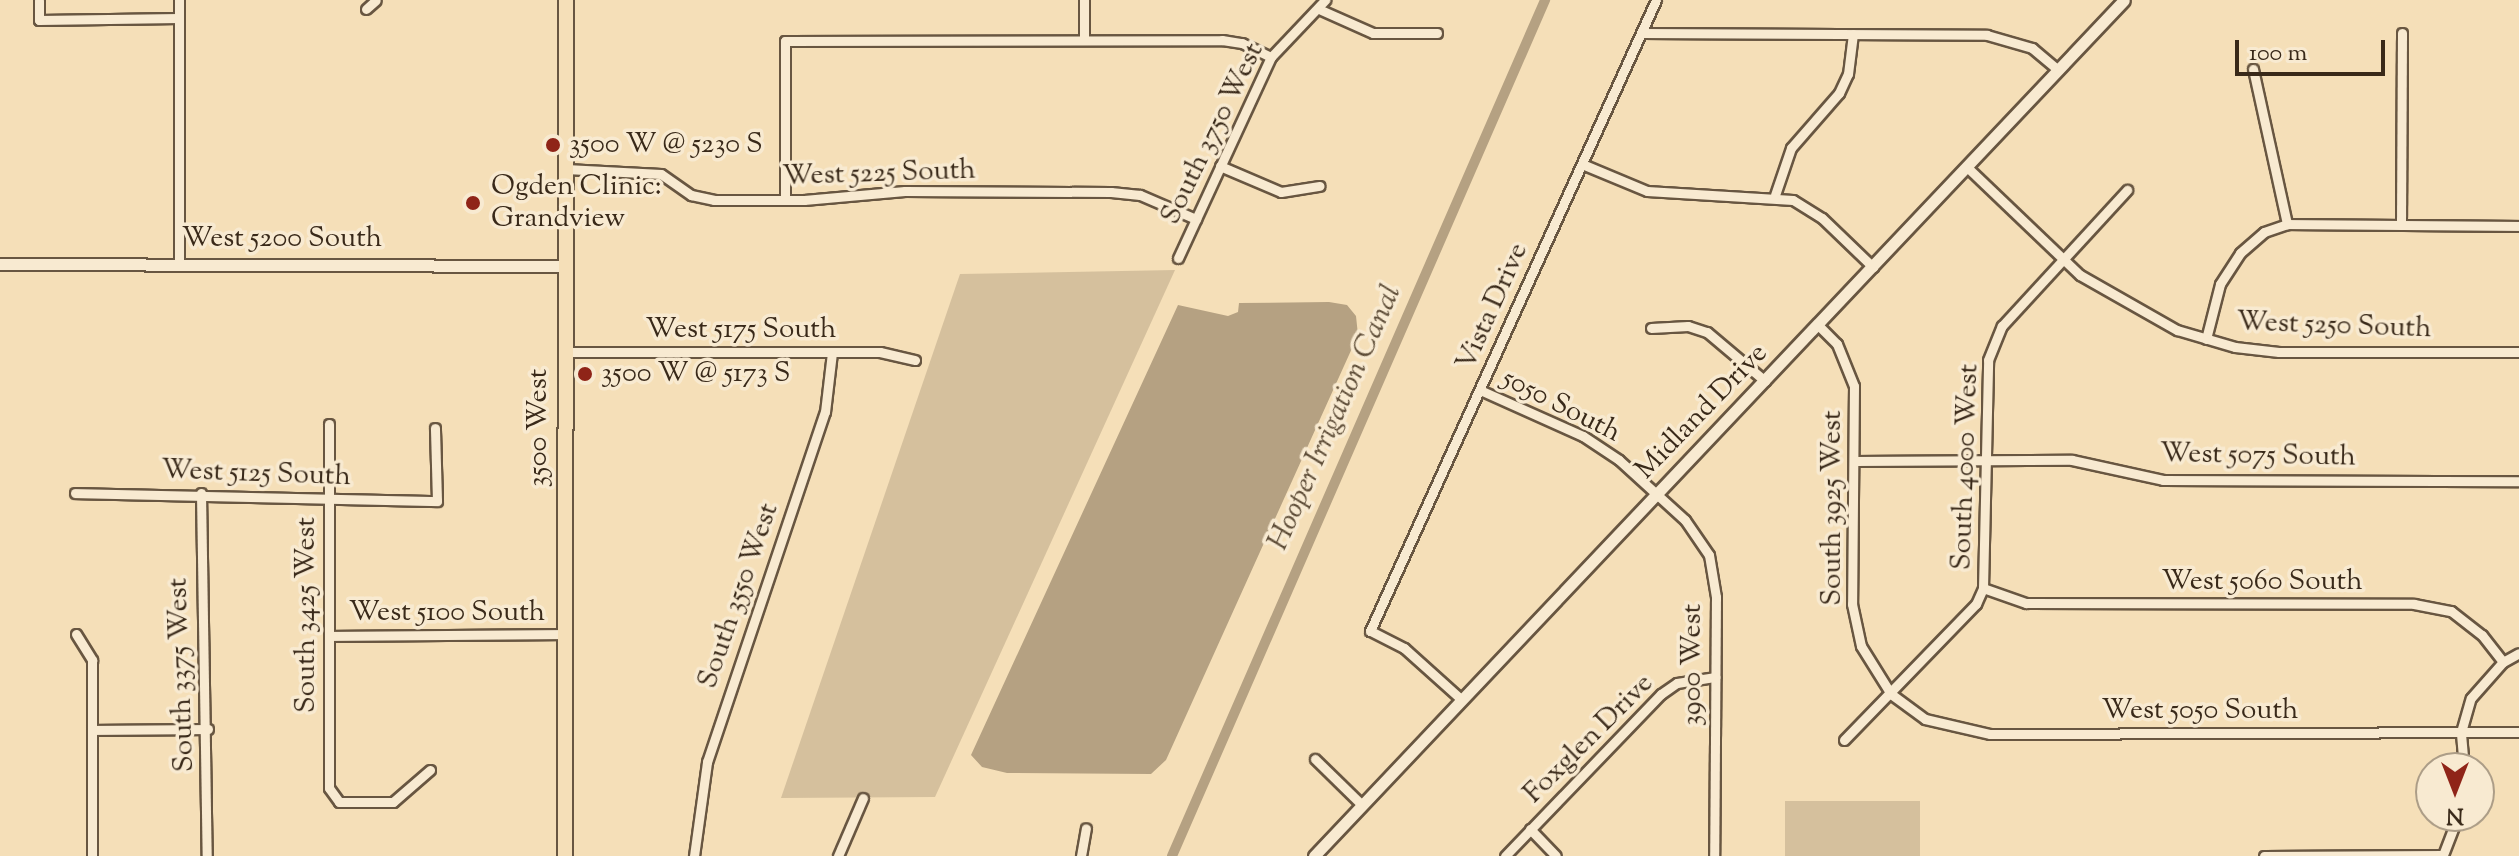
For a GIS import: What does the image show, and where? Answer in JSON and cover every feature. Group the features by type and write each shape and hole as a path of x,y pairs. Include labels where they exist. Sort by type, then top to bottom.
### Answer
{"main road":[{"name":"3500 West","path":"565,856 566,0"}],"street":[{"path":"39,0 39,20 179,18"},
{"path":"179,0 179,263"},
{"path":"366,9 376,0"},
{"path":"1084,0 1084,40"},
{"path":"1325,0 1321,10 1373,33 1437,33"},
{"name":"Vista Drive","path":"1462,700 1404,648 1370,631 1656,0"},
{"name":"Midland Drive","path":"1314,856 2124,0"},
{"name":"South 3750 West","path":"1178,258 1271,57 1286,37 1321,10"},
{"path":"1642,33 2011,38 2058,70"},
{"path":"2401,225 2402,33"},
{"path":"1775,195 1791,148 1839,93 1848,74 1853,34"},
{"path":"785,200 785,41 1222,40 1242,43 1271,57"},
{"path":"2253,69 2287,224"},
{"path":"1582,164 1647,191 1775,195 1809,207 1873,267"},
{"path":"1220,166 1281,192 1320,186"},
{"name":"West 5250 South","path":"1967,167 2063,260 2122,303 2206,339 2279,352 2519,352"},
{"name":"West 5225 South","path":"566,169 661,174 691,195 714,200 785,200 905,191 1111,192 1140,195 1196,219"},
{"name":"South 4000 West","path":"1844,740 1957,629 1983,588 1988,360 2002,326 2127,190"},
{"path":"2206,339 2220,284 2240,253 2264,232 2287,224 2519,226"},
{"name":"West 5200 South","path":"0,264 564,266"},
{"name":"South 3925 West","path":"1818,325 1849,365 1854,386 1852,604 1861,646 1891,694"},
{"path":"1651,328 1688,326 1707,332 1765,381"},
{"name":"West 5175 South","path":"565,352 880,352 915,360"},
{"name":"South 3550 West","path":"694,856 707,762 825,412 832,352"},
{"name":"5050 South","path":"1480,390 1583,436 1656,495"},
{"name":"South 3425 West","path":"329,424 329,788 339,802 393,802 430,770"},
{"name":"West 5125 South","path":"75,493 201,493 437,501 435,428"},
{"name":"West 5075 South","path":"1854,461 2072,460 2163,480 2519,481"},
{"name":"South 3375 West","path":"201,493 208,729 207,856"},
{"name":"3900 West","path":"1656,495 1685,520 1709,555 1716,597 1714,856"},
{"name":"West 5060 South","path":"1983,588 2026,603 2414,604 2451,611 2482,635 2503,662"},
{"path":"76,634 92,660 92,856"},
{"name":"West 5100 South","path":"329,636 565,634"},
{"path":"2463,752 2461,732 2471,698 2503,662 2519,653"},
{"name":"Foxglen Drive","path":"1505,856 1661,694 1677,683 1716,677"},
{"name":"West 5050 South","path":"1891,694 1925,719 1990,734 2519,732"},
{"path":"92,730 208,729"},
{"path":"1315,759 1362,805"},
{"path":"838,856 863,798"},
{"path":"1081,856 1086,828"},
{"path":"1530,829 1556,856"},
{"path":"2264,856 2443,855 2452,832"}],"shaded area":[{"path":"1175,270 935,797 781,798 960,274"},
{"path":"1329,302 1347,305 1356,316 1358,335 1166,760 1151,774 1007,773 982,767 971,755 1178,305 1228,316 1238,312 1239,303"},
{"path":"1785,801 1920,801 1920,856 1785,856"}],"waterway":[{"name":"Hooper Irrigation Canal","path":"1172,856 1545,0"}],"place":[{"name":"3500 W @ 5230 S","path":"553,145"},
{"name":"Ogden Clinic: Grandview","path":"473,203"},
{"name":"3500 W @ 5173 S","path":"585,374"}]}
